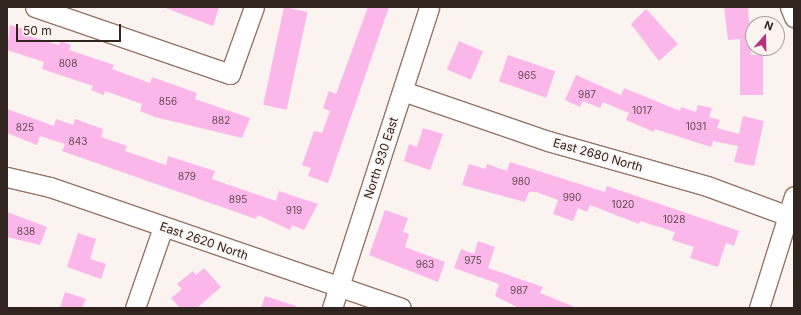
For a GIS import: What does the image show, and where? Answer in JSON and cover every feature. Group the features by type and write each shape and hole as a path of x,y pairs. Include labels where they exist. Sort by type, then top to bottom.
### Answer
{"street":[{"path":"35,7 230,74 254,7"},
{"name":"North 930 East","path":"332,308 429,7"},
{"path":"790,7 794,17"},
{"name":"East 2680 North","path":"403,91 548,141 707,186 792,217"},
{"name":"East 2620 North","path":"7,177 50,187 401,308"},
{"path":"759,308 792,217 794,196"},
{"path":"135,308 163,226"}],"building":[{"path":"163,7 219,7 213,26"},
{"path":"284,7 307,12 287,110 263,105"},
{"path":"368,7 389,7 328,183 308,176 311,168 302,165 314,131 322,133 330,111 323,108 329,91 336,94"},
{"path":"724,7 748,7 749,16 745,16 745,56 763,56 763,95 740,95 740,39 728,40"},
{"path":"646,9 678,44 659,61 631,24"},
{"path":"10,25 31,31 29,36 59,45 60,41 71,45 69,50 114,65 112,69 150,83 152,77 197,93 195,99 250,118 242,138 155,117 140,111 142,104 105,91 104,95 91,90 93,86 42,69 44,62 7,50"},
{"path":"459,41 483,51 471,80 447,70"},
{"path":"508,55 555,71 546,98 499,81"},
{"path":"576,75 621,95 624,88 680,111 681,107 696,112 698,105 712,108 709,117 720,120 717,128 739,134 743,116 764,121 754,166 734,162 738,146 713,141 711,147 655,129 654,132 626,120 629,113 603,102 600,108 583,101 580,107 565,100"},
{"path":"7,109 54,126 56,119 73,125 75,119 103,129 101,137 127,146 125,151 166,165 168,156 215,171 212,179 276,201 279,191 318,204 304,230 292,225 290,230 258,215 256,219 62,151 65,144 40,136 37,145 7,133"},
{"path":"423,128 443,134 430,170 404,161 409,144 417,147"},
{"path":"510,162 605,192 607,186 739,231 734,246 726,243 718,267 690,258 694,247 672,240 675,232 640,221 639,224 590,205 587,212 578,208 573,221 553,214 558,200 536,192 529,192 525,202 462,185 469,164 486,169 487,164 507,171"},
{"path":"385,210 408,218 403,232 409,234 405,247 445,262 438,282 369,255"},
{"path":"7,212 47,227 40,245 7,237"},
{"path":"78,233 96,239 90,259 106,264 101,279 67,267"},
{"path":"478,241 495,247 488,268 543,287 540,293 577,308 519,308 495,296 499,284 454,268 461,249 474,254"},
{"path":"204,268 221,287 197,308 180,308 171,298 182,289 177,284 193,271 196,275"},
{"path":"65,292 86,299 82,308 60,308"},
{"path":"265,296 296,306 295,308 261,308"}]}
